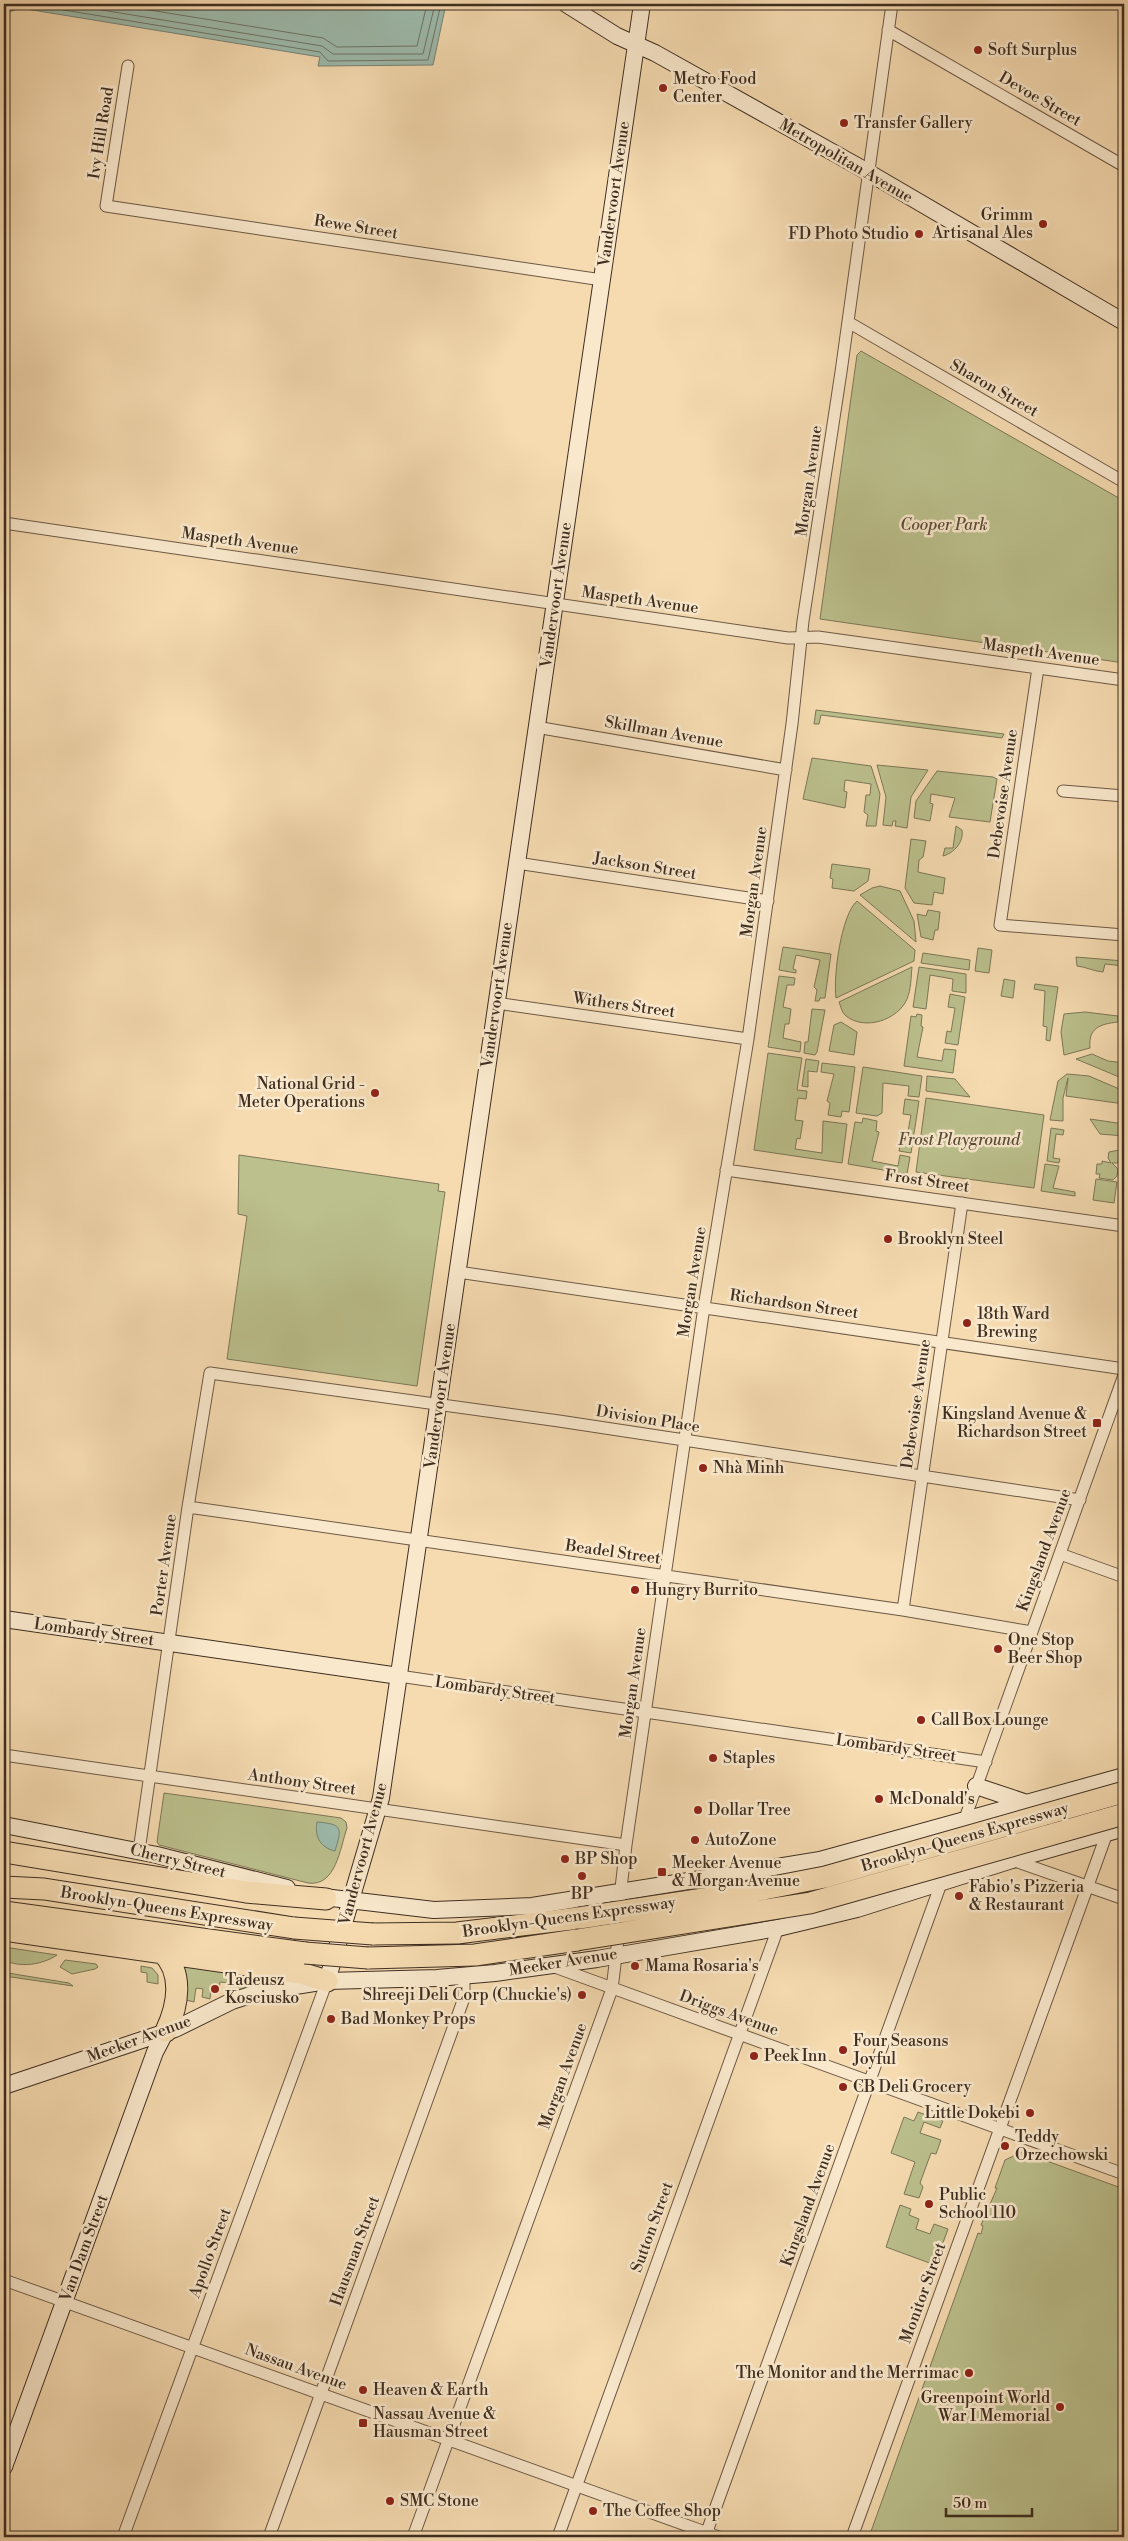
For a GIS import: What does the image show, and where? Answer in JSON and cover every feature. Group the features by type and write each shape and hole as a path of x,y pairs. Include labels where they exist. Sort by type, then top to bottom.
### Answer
{"highway":[{"name":"Brooklyn-Queens Expressway","path":"4,1887 44,1889 294,1928 373,1934 457,1933 579,1918 757,1891 825,1877 1124,1792"},
{"name":"Brooklyn-Queens Expressway","path":"4,1912 305,1953 368,1958 475,1955 762,1912 825,1899 1124,1814"},
{"path":"4,1852 246,1892 326,1898"},
{"path":"4,1876 44,1889"},
{"path":"4,1930 301,1973 327,1981"},
{"path":"162,1952 170,1960 177,1977 173,2008 166,2031"}],"main road":[{"name":"Metropolitan Avenue","path":"566,4 617,36 655,53 1123,318"},
{"name":"Vandervoort Avenue","path":"327,1981 378,1810 439,1406 642,4"},
{"name":"Lombardy Street","path":"4,1619 398,1676"},
{"path":"350,1902 424,1909 473,1910 532,1906 820,1860 1124,1776"},
{"path":"976,1786 1027,1804"},
{"name":"Cherry Street","path":"4,1825 138,1851 326,1898 350,1902"},
{"name":"Meeker Avenue","path":"4,2086 175,2029 232,2000 276,1988 327,1981 464,1976 548,1965 778,1928 858,1909 1012,1860 1124,1828"},
{"name":"Van Dam Street","path":"4,2467 154,2052 166,2031"}],"street":[{"name":"Morgan Avenue","path":"413,2537 612,1988 617,1954 626,1845 704,1307 748,1039 768,901 802,638 892,4"},
{"name":"Devoe Street","path":"888,30 1124,166"},
{"name":"Ivy Hill Road","path":"106,206 128,66"},
{"name":"Rewe Street","path":"106,206 602,280"},
{"name":"Sharon Street","path":"848,322 1124,482"},
{"name":"Maspeth Avenue","path":"4,523 788,638 818,637 1124,680"},
{"name":"Debevoise Avenue","path":"1038,668 1000,925 1124,935"},
{"name":"Skillman Avenue","path":"536,727 786,770"},
{"path":"1063,791 1124,796"},
{"name":"Jackson Street","path":"517,863 768,901"},
{"name":"Withers Street","path":"496,1003 748,1039"},
{"name":"Frost Street","path":"726,1170 1124,1226"},
{"name":"Debevoise Avenue","path":"903,1610 962,1202"},
{"name":"Richardson Street","path":"458,1272 1124,1369"},
{"name":"Division Place","path":"210,1373 559,1421 685,1442 1080,1500"},
{"name":"Porter Avenue","path":"138,1851 188,1507 210,1373"},
{"name":"Kingsland Avenue","path":"706,2535 941,1883 940,1854 964,1820 1124,1375"},
{"name":"Beadel Street","path":"188,1507 903,1610 1032,1632"},
{"path":"1060,1554 1124,1577"},
{"name":"Lombardy Street","path":"398,1676 986,1762"},
{"name":"Anthony Street","path":"4,1755 626,1845"},
{"name":"Monitor Street","path":"852,2537 1107,1833"},
{"path":"1012,1860 1124,1899"},
{"name":"Sutton Street","path":"558,2537 778,1928"},
{"name":"Driggs Avenue","path":"548,1965 1124,2174"},
{"name":"Hausman Street","path":"268,2537 464,1998 464,1976"},
{"name":"Apollo Street","path":"123,2537 327,1981"},
{"name":"Nassau Avenue","path":"4,2280 576,2486 706,2535 719,2537"}],"green space":[{"name":"Cooper Park","path":"861,351 1124,501 1124,663 820,619 857,355"},
{"path":"816,710 1004,734 1002,738 821,715 819,724 814,724"},
{"path":"812,758 871,766 880,794 876,826 866,826 868,815 864,812 866,795 870,795 871,784 845,780 844,791 847,792 845,808 803,799"},
{"path":"877,765 928,770 911,797 907,828 895,826 896,821 893,821 892,826 883,825 886,797"},
{"path":"937,771 997,779 990,822 949,817 955,798 931,794 930,803 933,804 930,821 914,818 916,801"},
{"path":"956,826 962,830 960,843 954,850 943,856 945,848 953,848"},
{"path":"911,839 926,841 923,857 919,860 918,872 945,878 943,894 934,892 932,905 914,903 905,888"},
{"path":"832,864 870,869 868,881 854,891 832,888 833,879 830,878"},
{"path":"880,886 900,891 914,921 916,942 860,895"},
{"path":"857,901 915,950 914,961 836,998 835,988 839,947 851,908"},
{"path":"928,910 940,912 938,930 935,930 933,940 921,937 917,914 926,916"},
{"path":"783,947 831,954 825,998 815,1001 817,990 814,987 820,960 796,955 793,969 796,970 796,973 779,970"},
{"path":"978,948 992,950 989,973 975,971"},
{"path":"923,953 970,960 969,970 921,963"},
{"path":"1076,957 1124,961 1124,966 1105,964 1103,972 1077,966"},
{"path":"912,967 907,999 896,1013 889,1018 871,1023 862,1023 846,1016 839,1002"},
{"path":"919,967 966,974 966,993 952,991 953,979 930,975 926,1009 913,1007"},
{"path":"779,976 795,978 794,985 787,985 783,1007 791,1009 789,1024 785,1024 783,1038 801,1042 800,1052 768,1047"},
{"path":"1004,979 1015,981 1013,998 1001,996"},
{"path":"1035,984 1058,987 1050,1041 1046,1040 1047,1027 1043,1026 1045,991 1034,989"},
{"path":"950,994 965,997 958,1045 945,1043 947,1031 951,1032 955,1008 948,1007"},
{"path":"812,1009 825,1010 815,1055 804,1053 805,1042 808,1042"},
{"path":"1085,1012 1118,1016 1118,1022 1096,1028 1091,1036 1090,1048 1064,1055 1061,1032 1064,1014"},
{"path":"917,1014 922,1015 921,1026 923,1027 917,1057 942,1061 944,1049 956,1050 953,1073 904,1066 911,1016 916,1017"},
{"path":"841,1022 857,1032 854,1055 829,1051 834,1025"},
{"path":"768,1053 802,1058 797,1090 807,1091 806,1099 798,1098 795,1120 803,1121 800,1139 797,1138 795,1149 822,1153 823,1121 847,1124 842,1163 754,1150"},
{"path":"1092,1054 1108,1061 1124,1063 1124,1079 1076,1059"},
{"path":"806,1059 819,1061 817,1072 808,1071 808,1087 802,1086"},
{"path":"822,1063 855,1067 849,1112 842,1111 841,1117 828,1115 830,1103 827,1101 834,1074 821,1072"},
{"path":"863,1067 922,1076 919,1097 908,1096 909,1086 883,1083 882,1113 877,1116 856,1113"},
{"path":"1067,1074 1089,1076 1124,1091 1124,1104 1066,1096 1068,1078 1063,1098 1063,1121 1050,1120 1058,1081"},
{"path":"927,1076 955,1079 970,1097 926,1091"},
{"name":"Frost Playground","path":"926,1098 1044,1115 1034,1188 916,1172"},
{"path":"905,1099 919,1101 911,1153 899,1151 901,1139 907,1137 911,1115 903,1114"},
{"path":"863,1118 877,1121 876,1131 879,1132 872,1161 898,1166 900,1155 910,1157 907,1174 848,1164 855,1122 862,1123"},
{"path":"1090,1119 1124,1124 1124,1136 1100,1134"},
{"path":"1051,1128 1064,1130 1063,1135 1056,1134 1053,1158 1060,1159 1059,1163 1047,1161"},
{"path":"1119,1150 1118,1163 1112,1163 1118,1169 1117,1176 1113,1180 1099,1178 1100,1174 1096,1174 1097,1164 1102,1164 1102,1161 1111,1163 1108,1158 1109,1152"},
{"path":"239,1155 439,1184 438,1191 445,1192 417,1386 227,1359 247,1216 238,1214"},
{"path":"1045,1164 1059,1166 1053,1188 1075,1192 1075,1196 1041,1191"},
{"path":"1096,1179 1117,1182 1114,1203 1093,1200"},
{"path":"164,1793 341,1818 346,1822 347,1828 339,1855 331,1873 317,1883 308,1883 159,1845 157,1842"},
{"path":"4,1947 57,1955 38,1963 17,1964 4,1960"},
{"path":"65,1960 96,1964 98,1967 72,1974 60,1967"},
{"path":"184,1965 288,1978 229,1998 228,1983 220,1982 219,1990 211,1989 210,1999 202,1997 203,1989 196,1988 194,2002 182,1999"},
{"path":"141,1966 152,1968 158,1975 158,1984 147,1982 147,1973 141,1972"},
{"path":"4,1970 8,1973 69,1983 73,1986 4,1976"},
{"path":"918,2112 943,2121 940,2128 924,2122 920,2133 941,2140 936,2154 931,2153 920,2183 923,2187 919,2198 904,2194 915,2162 891,2153 904,2117 914,2121"},
{"path":"1022,2152 1124,2189 1124,2537 869,2537 978,2233 981,2234 983,2226 981,2225 997,2188 995,2188 1005,2160"},
{"path":"900,2205 911,2209 909,2215 919,2219 916,2229 930,2234 934,2224 948,2229 935,2265 886,2247"}],"water":[{"path":"4,4 446,4 433,65 318,66 320,57 20,8 4,14"},
{"path":"317,1822 332,1824 338,1829 339,1837 335,1851 330,1850 320,1841 316,1827"}],"place":[{"name":"Soft Surplus","path":"978,50"},
{"name":"Metro Food Center","path":"663,88"},
{"name":"Transfer Gallery","path":"844,123"},
{"name":"Grimm Artisanal Ales","path":"1043,224"},
{"name":"FD Photo Studio","path":"919,234"},
{"name":"National Grid - Meter Operations","path":"375,1093"},
{"name":"Brooklyn Steel","path":"888,1239"},
{"name":"18th Ward Brewing","path":"967,1323"},
{"name":"Kingsland Avenue & Richardson Street","path":"1097,1423"},
{"name":"Nhà Minh","path":"703,1468"},
{"name":"Hungry Burrito","path":"635,1590"},
{"name":"One Stop Beer Shop","path":"998,1649"},
{"name":"Call Box Lounge","path":"921,1720"},
{"name":"Staples","path":"713,1758"},
{"name":"McDonald's","path":"879,1799"},
{"name":"Dollar Tree","path":"698,1810"},
{"name":"AutoZone","path":"695,1840"},
{"name":"BP Shop","path":"565,1859"},
{"name":"Meeker Avenue & Morgan Avenue","path":"662,1872"},
{"name":"BP","path":"582,1876"},
{"name":"Fabio's Pizzeria & Restaurant","path":"959,1896"},
{"name":"Mama Rosaria's","path":"635,1966"},
{"name":"Tadeusz Kosciusko","path":"215,1989"},
{"name":"Shreeji Deli Corp (Chuckie's)","path":"582,1995"},
{"name":"Bad Monkey Props","path":"331,2019"},
{"name":"Four Seasons Joyful","path":"843,2050"},
{"name":"Peek Inn","path":"754,2056"},
{"name":"CB Deli Grocery","path":"843,2087"},
{"name":"Little Dokebi","path":"1030,2113"},
{"name":"Teddy Orzechowski","path":"1005,2146"},
{"name":"Public School 110","path":"929,2204"},
{"name":"The Monitor and the Merrimac","path":"969,2373"},
{"name":"Heaven & Earth","path":"363,2390"},
{"name":"Greenpoint World War I Memorial","path":"1060,2407"},
{"name":"Nassau Avenue & Hausman Street","path":"363,2423"},
{"name":"SMC Stone","path":"390,2501"},
{"name":"The Coffee Shop","path":"593,2511"}]}
